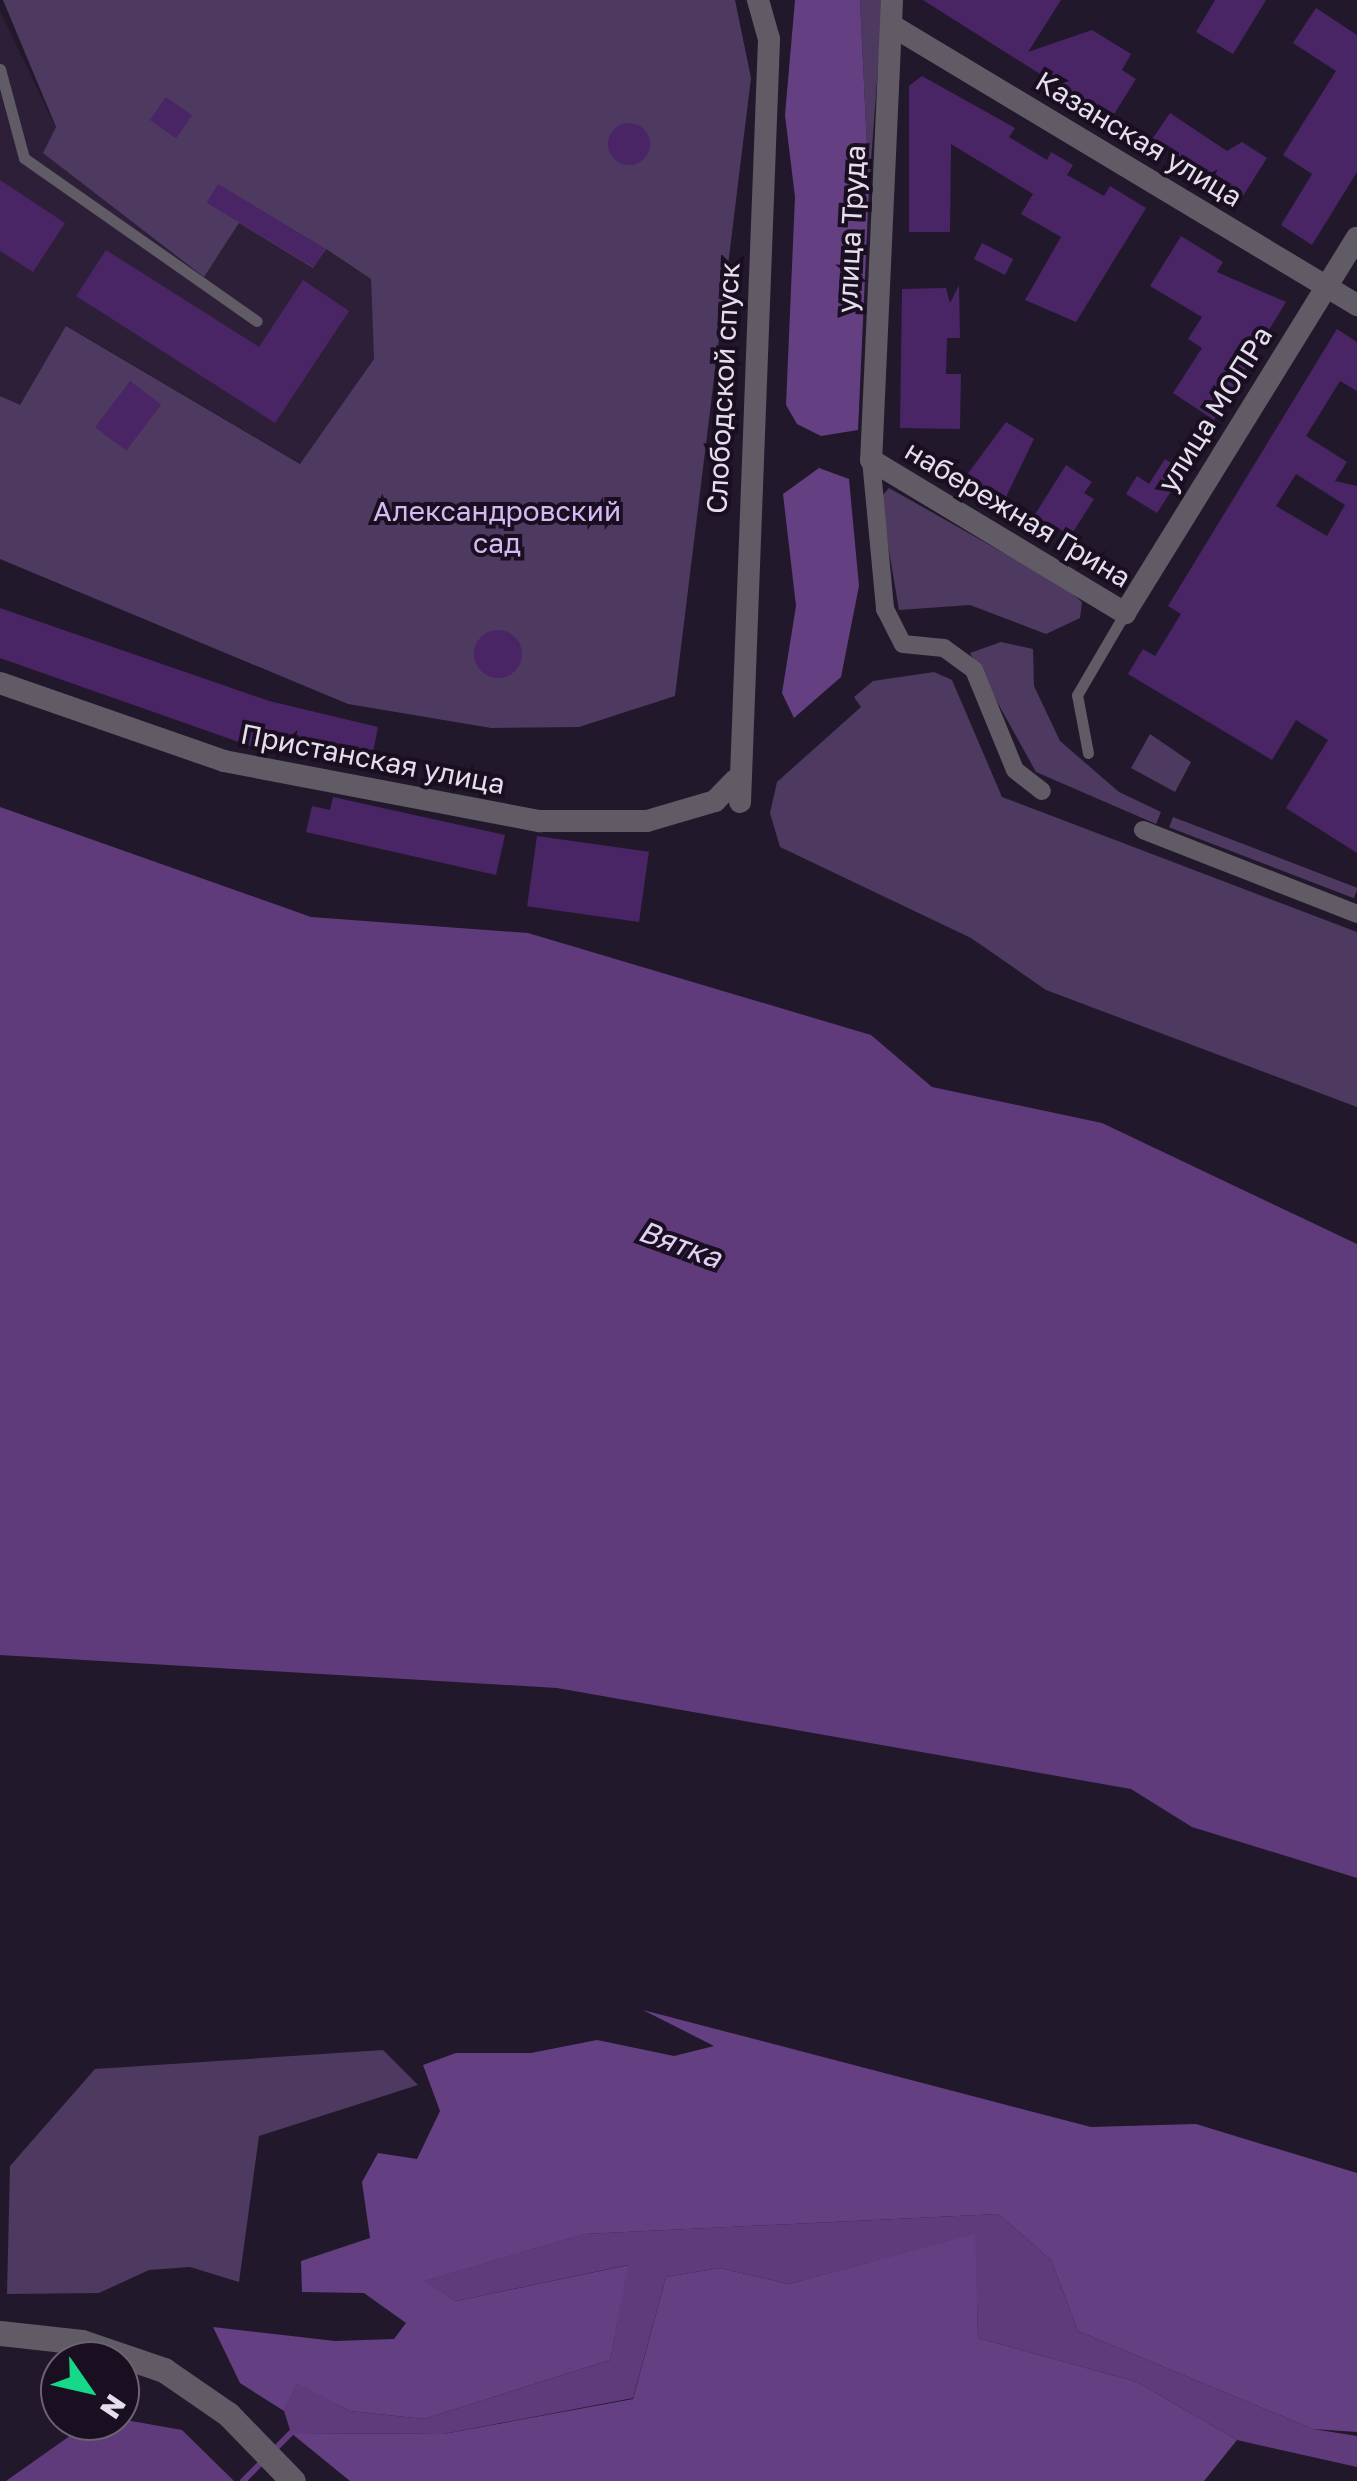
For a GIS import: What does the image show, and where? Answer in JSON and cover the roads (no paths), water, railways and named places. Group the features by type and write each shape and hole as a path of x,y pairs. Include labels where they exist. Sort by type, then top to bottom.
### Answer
{"street":[{"name":"Слободской спуск","path":"737,791 769,39 758,0"},
{"name":"улица Труда","path":"871,460 892,0"},
{"name":"Казанская улица","path":"891,25 1357,304"},
{"name":"улица МОПРа","path":"1126,613 1357,238"},
{"name":"набережная Грина","path":"871,460 1126,613"},
{"name":"набережная Грина","path":"871,460 894,626 903,644 944,648 974,670 1016,770 1042,791"},
{"name":"Пристанская улица","path":"0,683 224,761 540,821 647,821 737,791"},
{"path":"1143,830 1357,914"},
{"path":"0,2333 124,2352 228,2414 293,2481"}],"lane":[{"path":"0,69 24,158 257,321"},
{"path":"1088,753 1077,695 1126,613"}],"water":[{"name":"Вятка","path":"0,807 311,917 528,933 871,1035 932,1087 1102,1123 1357,1244 1357,1878 1192,1827 1131,1789 557,1688 0,1655"},
{"path":"998,2214 1051,2260 1078,2331 1313,2429 1357,2436 1357,2467 1237,2440 1137,2382 978,2338 975,2234 789,2284 720,2268 666,2277 633,2398 443,2434 291,2433 284,2411 297,2383 350,2411 424,2419 610,2360 628,2265 456,2301 424,2281 584,2234"},
{"path":"140,2423 182,2430 234,2481 6,2481 63,2441 140,2441"}],"waterway":[{"path":"272,2452 291,2433"},
{"path":"243,2481 263,2461"}],"park label":[{"name":"Александровский сад","path":"497,527"}]}
